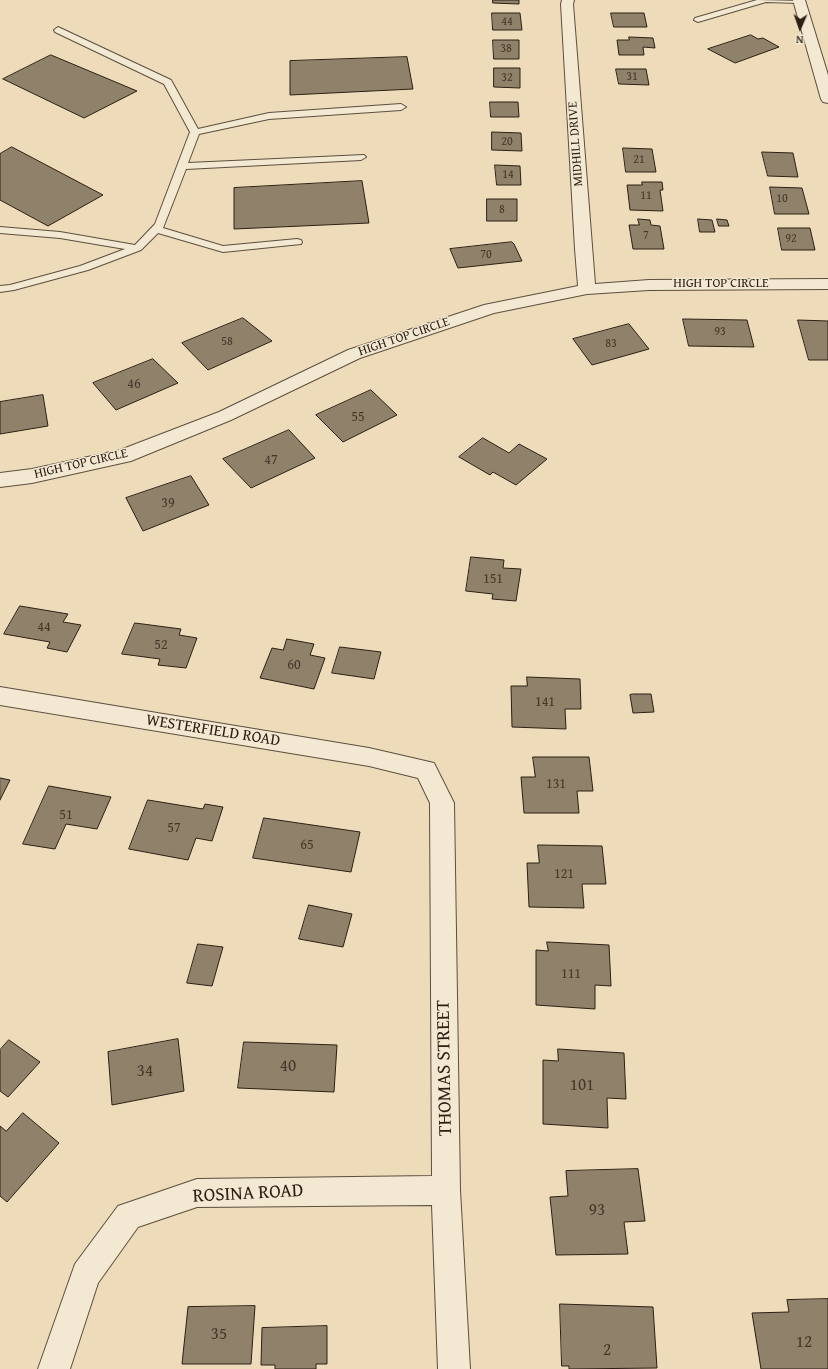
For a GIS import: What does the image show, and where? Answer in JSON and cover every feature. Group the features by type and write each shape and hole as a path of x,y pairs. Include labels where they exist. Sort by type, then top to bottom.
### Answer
{"street":[{"name":"MIDHILL DRIVE","path":"568,0 567,4 581,217 587,289"},
{"path":"799,0 828,99"},
{"name":"HIGH TOP CIRCLE","path":"0,480 32,476 124,456 225,416 354,354 490,309 587,289 649,285 828,284"},
{"name":"WESTERFIELD ROAD","path":"0,696 369,757 426,770"},
{"name":"THOMAS STREET","path":"426,770 442,802 446,1190 454,1369"},
{"name":"ROSINA ROAD","path":"54,1369 86,1275 128,1216 197,1193 446,1190"}],"lane":[{"path":"698,20 766,0 799,0"},
{"path":"0,288 10,288 84,268 137,248 160,225 195,132 168,82 58,30"},
{"path":"195,132 270,116 401,107"},
{"path":"182,166 361,157"},
{"path":"156,229 223,249 297,242"},
{"path":"0,230 60,234 137,248"}],"building":[{"path":"493,0 519,0 519,4 493,3"},
{"path":"492,13 520,13 522,30 493,30"},
{"path":"611,13 644,13 647,27 614,27"},
{"path":"751,35 758,39 763,38 779,47 735,63 708,49"},
{"path":"629,37 653,38 655,48 643,47 644,55 619,55 617,40 629,40"},
{"path":"493,40 519,40 519,59 494,59"},
{"path":"51,55 137,91 84,118 3,79"},
{"path":"407,57 413,89 290,95 290,61"},
{"path":"494,68 520,68 520,88 494,87"},
{"path":"616,69 646,69 649,85 619,84"},
{"path":"490,102 518,102 519,117 491,117"},
{"path":"492,132 521,133 522,151 492,150"},
{"path":"12,147 103,195 48,226 0,200 0,154"},
{"path":"623,148 652,149 656,172 626,172"},
{"path":"762,152 793,153 798,177 768,176"},
{"path":"495,165 520,166 521,185 497,185"},
{"path":"362,181 369,223 234,229 234,188"},
{"path":"642,182 662,182 663,190 660,190 663,211 630,210 627,185 642,185"},
{"path":"770,187 802,188 809,214 775,214"},
{"path":"487,199 517,199 517,221 487,221"},
{"path":"638,219 650,220 651,225 660,226 664,249 633,249 629,225 639,225"},
{"path":"698,219 712,220 715,232 700,232"},
{"path":"717,219 727,220 729,226 719,226"},
{"path":"778,228 810,228 815,250 782,250"},
{"path":"512,242 522,261 458,268 450,249"},
{"path":"243,318 272,341 208,370 182,343"},
{"path":"683,319 747,320 754,347 689,346"},
{"path":"798,320 828,321 828,360 809,360"},
{"path":"629,324 649,349 592,365 573,339"},
{"path":"153,359 178,383 116,410 93,383"},
{"path":"371,390 397,415 343,442 316,415"},
{"path":"43,395 48,426 0,434 0,402"},
{"path":"289,430 315,458 251,488 223,459"},
{"path":"483,438 509,453 519,444 547,459 516,485 493,472 490,475 459,457"},
{"path":"191,476 209,505 143,531 126,498"},
{"path":"471,557 504,560 503,568 521,569 516,601 492,599 493,594 466,591"},
{"path":"20,606 68,614 63,622 81,625 67,652 47,648 50,642 4,634"},
{"path":"135,623 181,629 179,635 197,638 186,668 158,665 160,659 122,654"},
{"path":"287,639 314,644 310,655 325,658 314,689 260,678 272,648 283,650"},
{"path":"340,647 381,652 374,679 332,673"},
{"path":"527,677 580,679 581,709 565,709 566,729 512,727 511,686 527,686"},
{"path":"651,694 654,712 633,713 630,695"},
{"path":"533,757 589,757 593,791 577,791 579,813 524,813 521,777 535,777"},
{"path":"0,778 10,780 0,800"},
{"path":"49,786 111,797 97,829 66,824 55,849 23,844"},
{"path":"148,800 203,809 205,804 223,807 212,841 196,838 188,860 129,849"},
{"path":"264,818 360,832 351,872 253,858"},
{"path":"538,845 602,846 606,884 582,884 584,908 529,907 527,863 539,863"},
{"path":"309,905 352,914 343,947 299,939"},
{"path":"547,942 609,945 611,986 595,985 595,1009 536,1005 536,950 548,951"},
{"path":"198,944 223,947 212,986 187,983"},
{"path":"178,1039 184,1091 112,1105 108,1052"},
{"path":"9,1040 40,1062 8,1097 0,1091 0,1050"},
{"path":"244,1042 337,1045 334,1092 238,1088"},
{"path":"558,1049 624,1053 626,1099 607,1098 608,1128 543,1124 543,1060 558,1061"},
{"path":"23,1113 59,1143 7,1202 0,1196 0,1126 6,1131"},
{"path":"638,1169 645,1221 624,1222 628,1254 556,1255 550,1197 568,1196 566,1171"},
{"path":"828,1299 828,1369 761,1369 752,1313 789,1312 787,1300"},
{"path":"560,1304 653,1307 657,1368 569,1369 569,1366 562,1366"},
{"path":"255,1306 251,1364 182,1364 188,1307"},
{"path":"327,1326 327,1364 316,1364 316,1369 275,1369 275,1365 261,1365 262,1328"}]}
